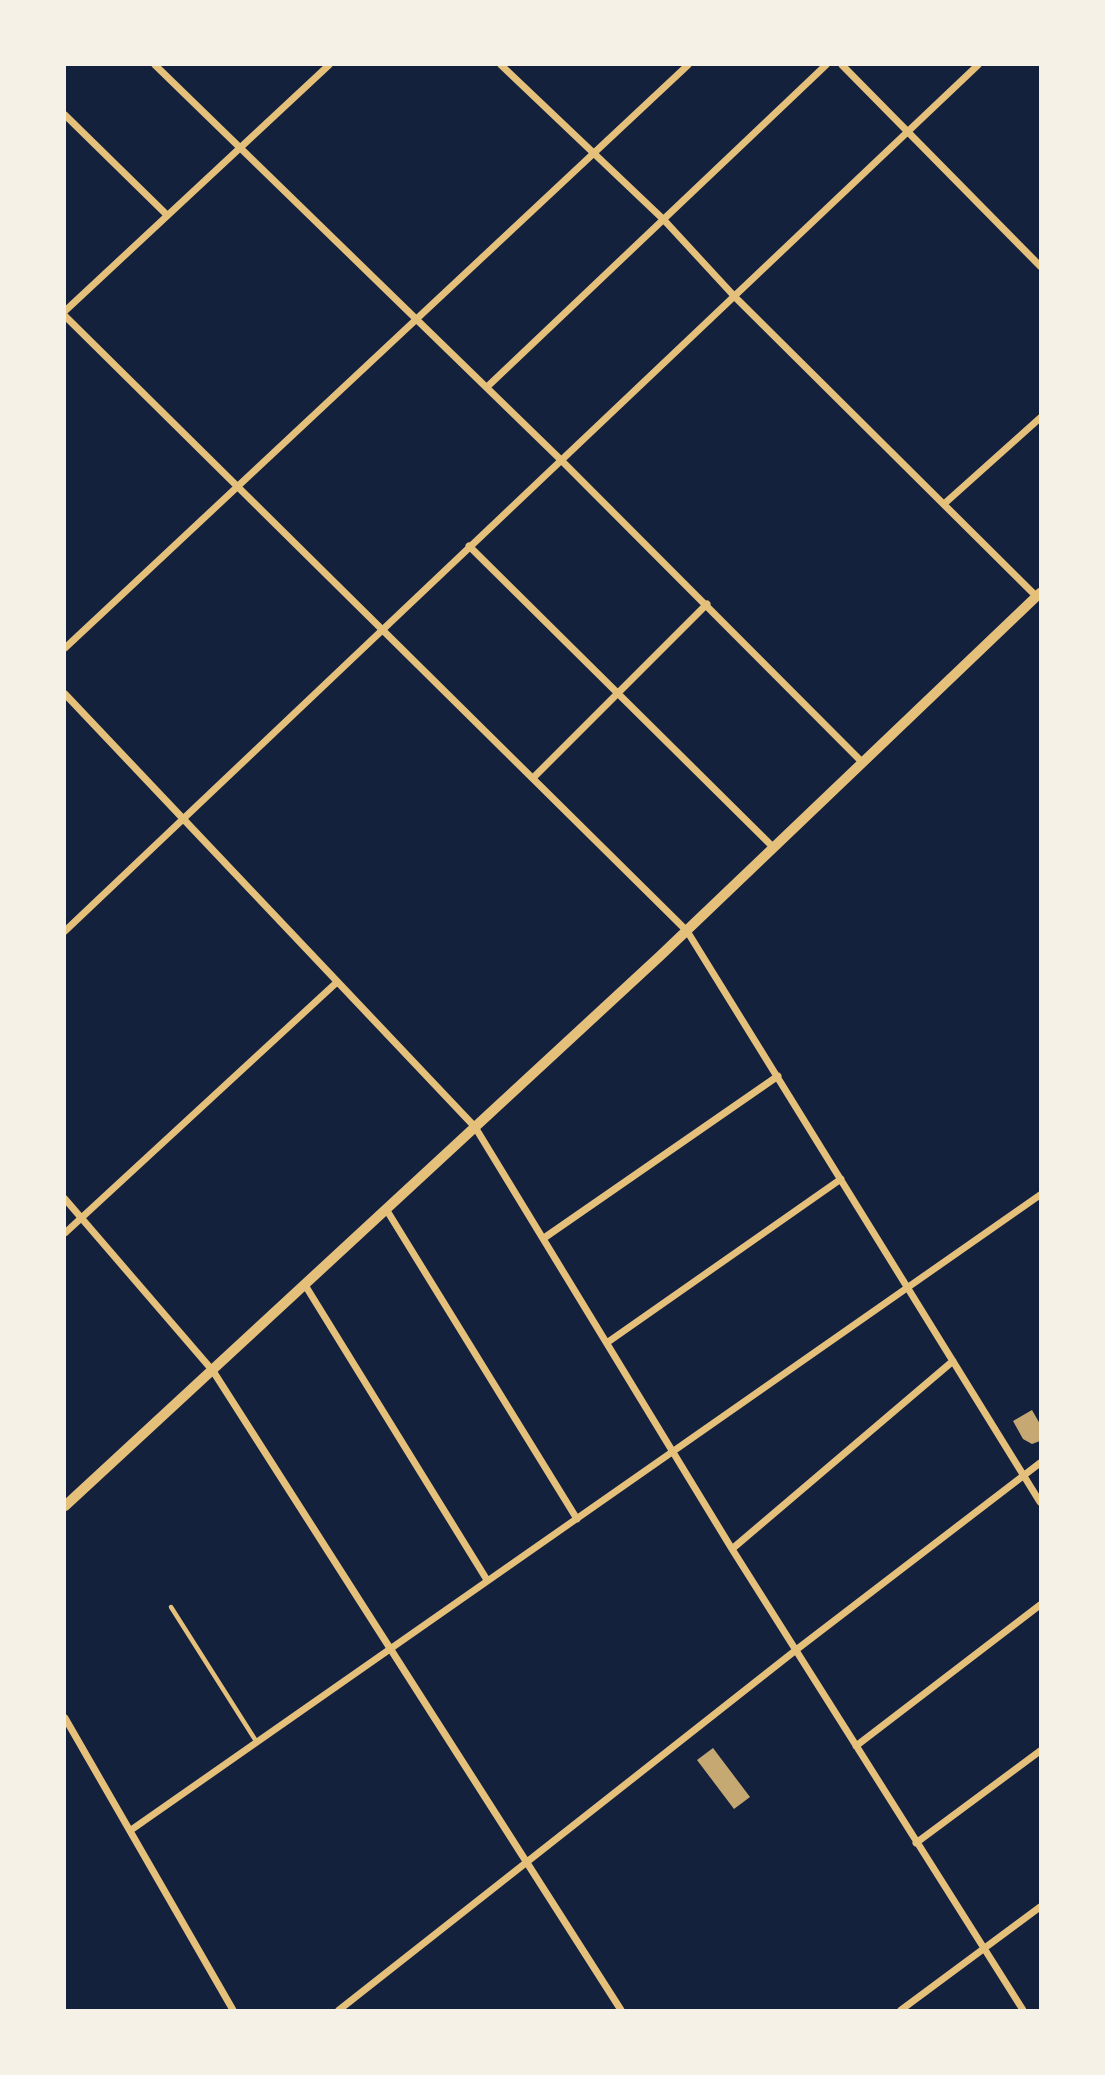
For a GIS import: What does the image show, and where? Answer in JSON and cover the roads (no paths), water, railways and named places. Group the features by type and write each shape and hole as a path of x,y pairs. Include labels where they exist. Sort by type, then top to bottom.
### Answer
{"street":[{"path":"155,65 416,317 707,604 862,762"},
{"path":"329,65 240,145 65,313 687,931 1040,1502"},
{"path":"65,1506 687,931 1038,594 735,297 664,220 501,65"},
{"path":"65,648 688,65"},
{"path":"487,387 826,65"},
{"path":"842,65 1040,266"},
{"path":"65,931 978,65"},
{"path":"65,115 167,215"},
{"path":"944,504 1040,418"},
{"path":"469,546 774,848"},
{"path":"533,778 616,691 707,604"},
{"path":"65,694 475,1128 733,1549 1023,2010"},
{"path":"65,1233 336,983"},
{"path":"544,1238 778,1076"},
{"path":"608,1342 841,1179"},
{"path":"131,1830 1040,1195"},
{"path":"65,1199 213,1371 621,2010"},
{"path":"386,1209 577,1519"},
{"path":"305,1285 487,1580"},
{"path":"733,1549 953,1361"},
{"path":"339,2010 796,1650 1040,1463"},
{"path":"856,1746 1040,1605"},
{"path":"66,1723 131,1830 233,2010"},
{"path":"916,1843 1040,1751"},
{"path":"901,2010 1040,1906"}],"lane":[{"path":"171,1607 256,1741"}]}
